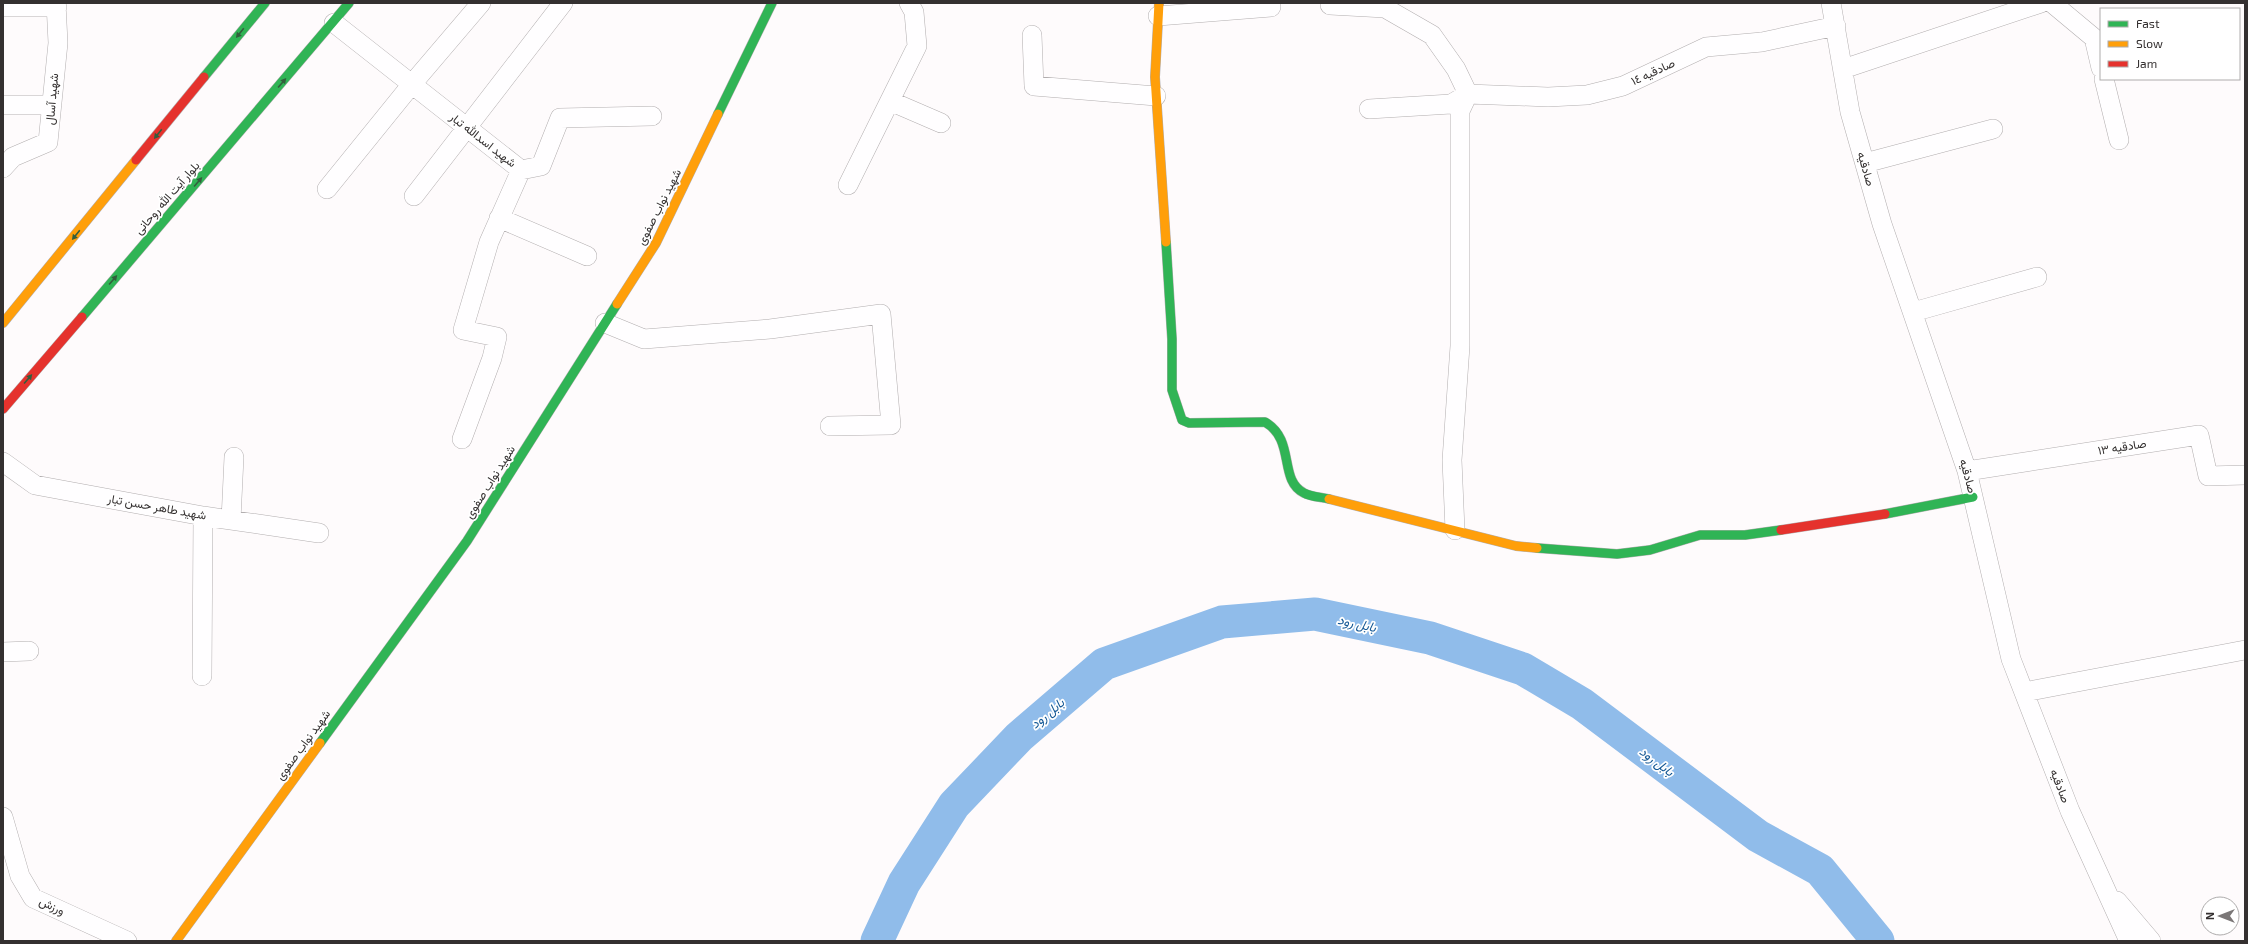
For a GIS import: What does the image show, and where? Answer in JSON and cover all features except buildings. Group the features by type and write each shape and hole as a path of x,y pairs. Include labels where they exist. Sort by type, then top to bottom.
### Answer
{"street":[{"path":"3,323 265,3"},
{"name":"بلوار آیت الله روحانی","path":"3,408 334,23 349,3"},
{"path":"327,190 412,84 481,3"},
{"path":"414,196 563,3"},
{"name":"شهید نواب صفوی","path":"176,941 467,541 656,243 772,3"},
{"path":"848,185 917,46 914,12 909,3"},
{"name":"صادقیه","path":"1832,3 1850,112 1882,224 1967,471 2011,659 2070,811 2129,941"},
{"path":"1843,69 2041,3"},
{"path":"2052,3 2094,38 2100,64"},
{"path":"3,8 56,5"},
{"name":"شهید آسال","path":"3,168 13,157 48,142 58,43 56,5"},
{"path":"1330,5 1389,6 1432,35 1456,69 1468,94"},
{"path":"1271,6 1159,9 1155,77 1172,339 1172,390 1182,420 1197,424 1266,422 1273,425 1283,438 1287,470 1292,484 1304,493 1516,546 1565,551 1617,554 1650,550 1700,535 1745,535 1858,520 1973,497"},
{"name":"شهید اسدالله تبار","path":"334,23 521,170 541,166 560,118 652,116"},
{"name":"صادقيه ١٤","path":"1468,94 1548,97 1587,95 1624,86 1706,47 1762,42 1836,26"},
{"path":"1032,35 1034,86 1156,96"},
{"path":"2104,80 2119,140"},
{"path":"1368,109 1451,104 1468,94"},
{"path":"1455,530 1452,460 1460,346 1460,111 1468,94"},
{"path":"890,101 941,123"},
{"path":"3,105 52,105"},
{"path":"1865,163 1993,129"},
{"path":"462,439 492,358 497,337 463,330 489,242 521,170"},
{"path":"499,218 587,256"},
{"path":"1912,312 2037,277"},
{"path":"605,323 644,339 770,328 881,314 891,426 830,426"},
{"name":"صادقیه ۱۳","path":"1967,471 2199,435 2208,476 2245,475"},
{"path":"231,520 234,457"},
{"name":"شهید طاهر حسن تبار","path":"3,462 35,485 203,516 319,533"},
{"path":"202,676 203,516"},
{"path":"2024,692 2245,650"},
{"path":"3,652 29,651"},
{"name":"ورزش","path":"3,817 20,876 33,898 128,941"},
{"path":"3,867 20,876"},
{"path":"2102,883 2151,941"}],"waterway":[{"name":"بابل رود","path":"877,941 904,883 954,805 1019,737 1104,664 1222,622 1315,614 1430,638 1523,669 1582,704 1758,836 1820,870 1878,941"}],"traffic: fast":[{"path":"204,77 265,3"},
{"path":"82,317 349,3"},
{"path":"718,114 772,3"},
{"path":"1166,242 1172,339 1172,390 1182,420 1189,423 1265,422 1275,430 1281,439 1288,470 1296,487 1304,493 1329,499"},
{"path":"320,743 467,541 617,304"},
{"path":"1885,514 1973,497"},
{"path":"1537,548 1617,554 1650,550 1700,535 1745,535 1781,530"}],"traffic: slow":[{"path":"1159,3 1155,77 1166,242"},
{"path":"617,304 656,243 718,114"},
{"path":"3,323 136,160"},
{"path":"1329,499 1516,546 1537,548"},
{"path":"176,941 320,743"}],"traffic: jam":[{"path":"136,160 204,77"},
{"path":"3,409 82,317"},
{"path":"1781,530 1885,514"}]}
